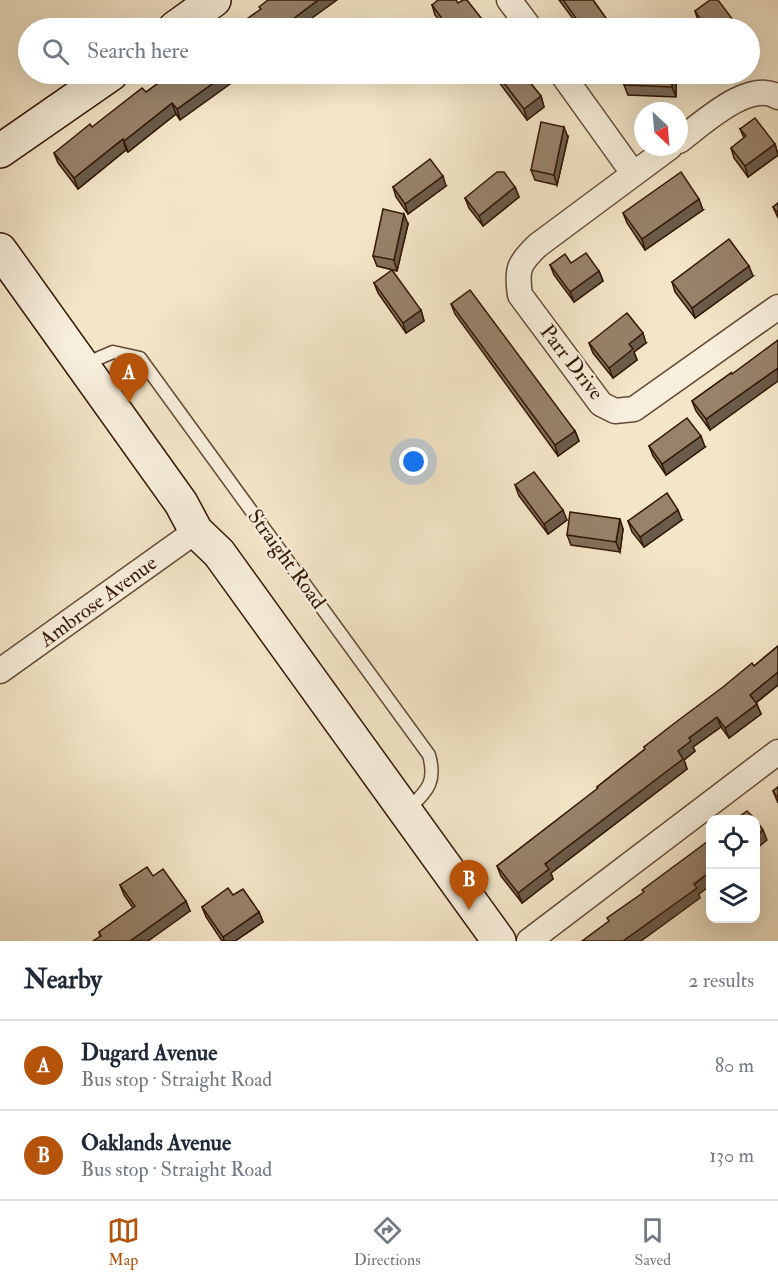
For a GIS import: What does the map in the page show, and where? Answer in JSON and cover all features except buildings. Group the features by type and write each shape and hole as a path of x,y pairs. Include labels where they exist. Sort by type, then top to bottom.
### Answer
{"street":[{"path":"189,18 214,0"},
{"path":"509,0 522,18"},
{"path":"0,151 97,84"},
{"path":"569,84 633,173"},
{"path":"688,135 739,98 758,91 778,97"},
{"name":"Parr Drive","path":"657,156 538,245 522,261 517,277 520,295 601,404 615,411 634,409 778,307"},
{"path":"0,250 181,503 196,531 219,553 499,941"},
{"name":"Ambrose Avenue","path":"0,671 196,531"},
{"path":"529,941 778,752"}],"lane":[{"name":"Straight Road","path":"84,365 112,352 140,358 429,755 433,770 427,790 406,812"}],"place":[{"name":"Dugard Avenue","path":"129,403"},
{"name":"Oaklands Avenue","path":"469,910"}]}
